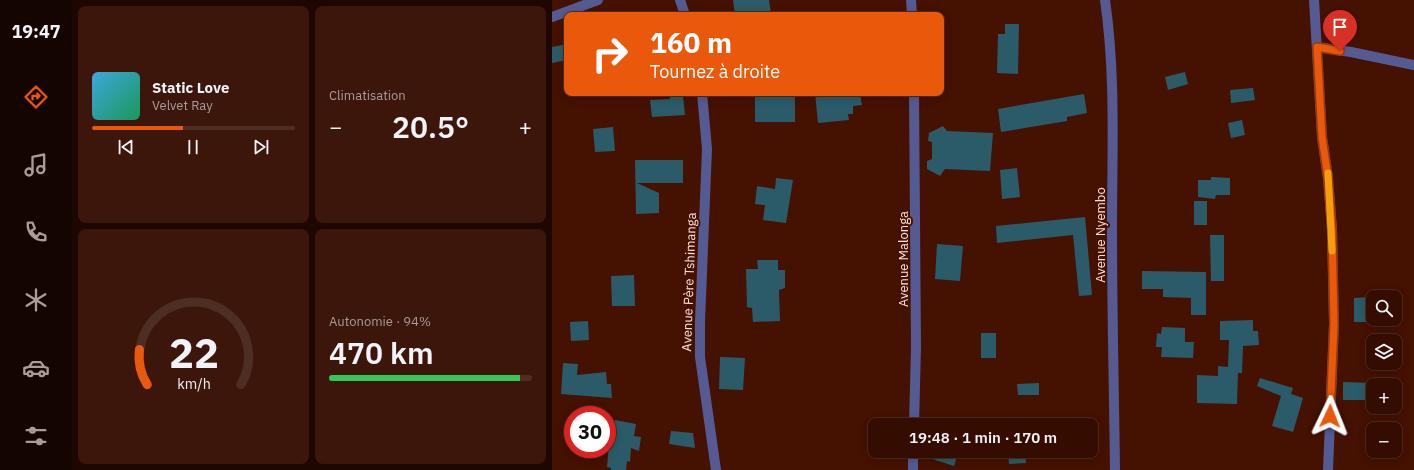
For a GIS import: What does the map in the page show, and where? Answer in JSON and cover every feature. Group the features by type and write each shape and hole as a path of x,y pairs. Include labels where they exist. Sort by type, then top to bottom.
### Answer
{"street":[{"path":"566,12 598,0"},
{"path":"680,0 684,12"},
{"path":"911,0 912,12"},
{"name":"Avenue Nyembo","path":"1105,0 1112,68 1112,231 1115,470"},
{"path":"1314,0 1322,137 1328,178 1332,230 1334,324 1328,470"},
{"path":"552,17 564,13"},
{"path":"1317,47 1351,52 1414,65"},
{"name":"Avenue Père Tshimanga","path":"702,96 706,149 700,357 716,470"},
{"name":"Avenue Malonga","path":"914,96 916,346 914,418"},
{"path":"913,458 913,470"}],"building":[{"path":"733,0 769,0 771,12 735,12"},
{"path":"1005,24 1019,24 1018,74 997,73 998,34 1005,34"},
{"path":"564,45 564,61 552,63 552,47"},
{"path":"1185,72 1188,84 1168,90 1165,77"},
{"path":"1253,88 1255,100 1231,103 1230,90"},
{"path":"1084,94 1087,113 1067,117 1067,121 1001,132 998,109"},
{"path":"669,96 683,96 685,115 652,117 650,100 670,99"},
{"path":"755,96 795,96 795,122 755,122"},
{"path":"815,96 860,96 862,105 853,106 853,114 848,114 849,120 818,123"},
{"path":"1242,120 1245,135 1231,138 1228,123"},
{"path":"943,126 947,131 993,133 990,171 945,169 940,176 927,169 927,161 932,159 932,142 928,141 929,133"},
{"path":"613,127 615,151 595,152 593,129"},
{"path":"635,160 683,160 683,183 637,183 659,193 659,213 636,214"},
{"path":"1017,168 1020,197 1002,199 1000,170"},
{"path":"1211,177 1230,178 1230,195 1216,195 1215,199 1198,197 1198,180 1211,180"},
{"path":"776,178 793,180 786,223 763,220 765,205 755,204 757,186 775,189"},
{"path":"1194,201 1207,201 1207,225 1194,225"},
{"path":"1085,217 1092,295 1079,296 1073,235 997,243 996,226"},
{"path":"1210,235 1224,235 1224,281 1211,281"},
{"path":"937,244 963,246 960,281 935,279"},
{"path":"757,260 778,260 778,270 785,270 785,288 779,290 780,321 753,322 752,308 747,307 746,269 758,269"},
{"path":"1142,271 1206,272 1206,315 1191,315 1191,298 1163,297 1163,289 1142,289"},
{"path":"634,275 635,306 612,306 611,276"},
{"path":"1366,297 1366,322 1354,322 1354,298"},
{"path":"1253,320 1253,331 1258,331 1259,345 1243,346 1242,373 1238,373 1237,404 1197,403 1197,375 1218,376 1218,366 1228,367 1229,340 1220,340 1220,321"},
{"path":"588,321 589,340 571,341 570,322"},
{"path":"1162,327 1185,328 1185,342 1194,342 1193,358 1161,357 1162,347 1156,347 1157,333 1161,334"},
{"path":"981,333 996,333 996,358 981,358"},
{"path":"720,357 745,358 743,390 719,389"},
{"path":"563,363 578,364 577,375 606,372 607,384 611,384 612,398 561,394"},
{"path":"1260,378 1293,388 1291,394 1303,398 1293,432 1272,426 1281,396 1257,386"},
{"path":"1343,382 1366,383 1366,400 1343,400"},
{"path":"1039,383 1039,395 1018,395 1017,384"},
{"path":"616,420 636,424 634,436 641,437 639,451 631,448 630,462 627,461 626,470 611,470 611,468 607,467 608,458 616,458"},
{"path":"671,431 693,433 695,448 669,444"},
{"path":"929,458 957,458 954,466"},
{"path":"1009,458 1026,458 1026,463 1009,464"}],"slow traffic":[{"path":"1328,173 1332,251"}],"route":[{"path":"1330,416 1334,324 1332,230 1328,178 1322,137 1317,47 1340,51"}]}
